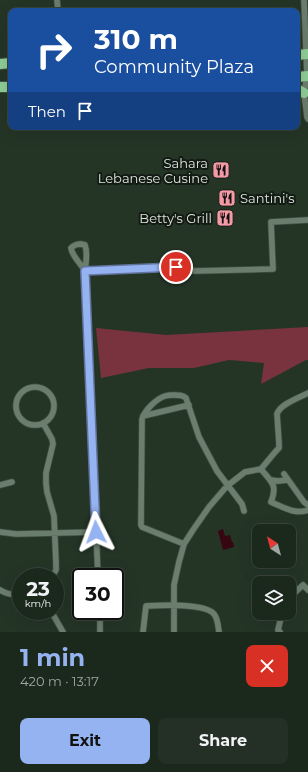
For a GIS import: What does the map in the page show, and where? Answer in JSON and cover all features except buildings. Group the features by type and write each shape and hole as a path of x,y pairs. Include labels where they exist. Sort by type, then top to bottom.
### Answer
{"street":[{"path":"304,0 305,77 300,91 308,119"},
{"path":"98,568 85,271 176,267 195,271 273,269 271,222 308,220"},
{"path":"31,387 37,387 45,390 53,400 54,408 52,414 49,419 43,423 34,426 25,423 16,411 17,399 20,394 31,387"},
{"path":"174,632 174,585 184,544 208,507 227,486 245,472 261,469 279,448 278,411 282,406 308,393"},
{"path":"184,544 142,527 141,524 143,416 158,400 165,396 179,395 186,398 199,437 217,471 242,504 244,511"},
{"path":"143,416 189,405"},
{"path":"43,423 52,439 52,447 46,473 46,483 54,516 56,568"},
{"path":"261,469 271,480 274,488 272,502 296,512 308,510"},
{"path":"284,474 304,502 308,505"},
{"path":"271,480 288,480"},
{"path":"0,485 12,482"},
{"path":"0,532 16,534 96,532"},
{"path":"296,592 304,585 308,590"},
{"path":"0,599 2,591 12,594"},
{"path":"143,632 146,606 164,605 207,609 215,615 219,632"},
{"path":"56,620 63,632"},
{"path":"100,620 100,632"},
{"path":"280,620 278,630 280,632"}],"shaded area":[{"path":"308,327 308,360 261,384 264,363 229,360 194,368 149,368 101,378 96,328 166,335"},
{"path":"223,529 225,536 230,535 234,547 223,550 218,531"}],"place":[{"name":"Sahara Lebanese Cusine","path":"221,170"},
{"name":"Santini's","path":"227,198"},
{"name":"Betty's Grill","path":"225,218"}],"route":[{"path":"96,532 85,271 176,267"}]}
